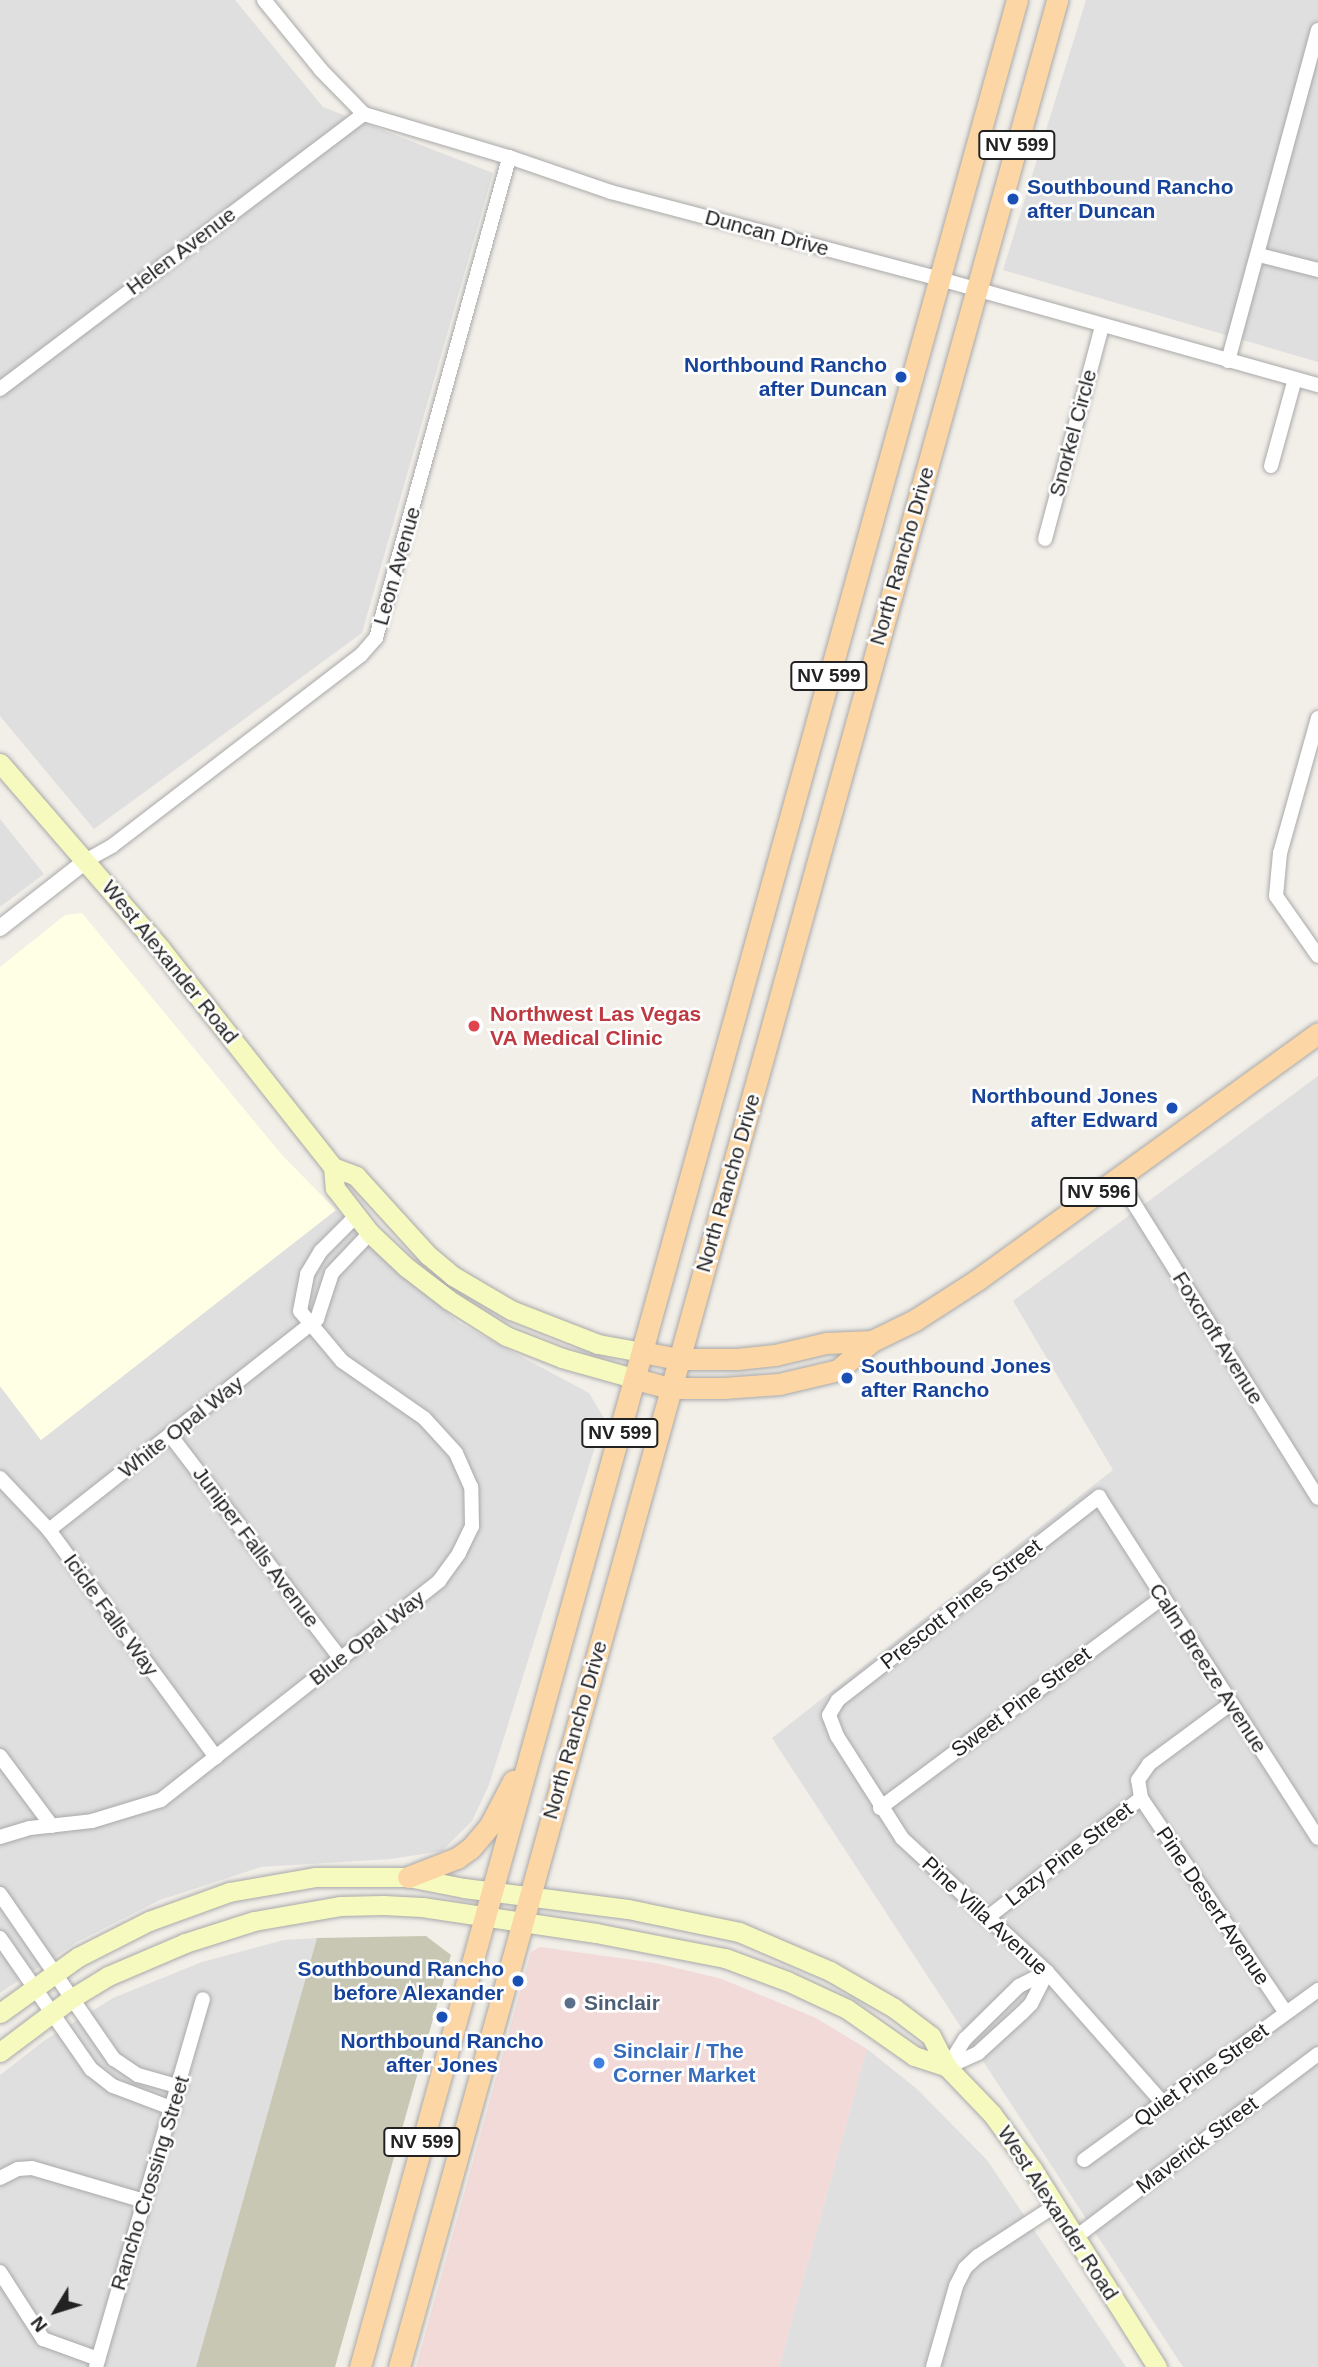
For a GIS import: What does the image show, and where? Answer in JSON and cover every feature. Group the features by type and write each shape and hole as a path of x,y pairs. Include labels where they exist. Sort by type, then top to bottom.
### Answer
{"main road":[{"name":"North Rancho Drive","path":"360,2367 1017,0"},
{"name":"North Rancho Drive","path":"399,2367 677,1359 1057,0"},
{"name":"West Alexander Road","path":"0,763 60,836 87,860 333,1167 356,1176 428,1255 453,1276 511,1310 598,1344 642,1353"},
{"name":"NV 596","path":"636,1379 670,1388 779,1384 838,1370 872,1341 915,1320 977,1280 1318,1033"},
{"name":"West Alexander Road","path":"333,1167 335,1188 356,1216 370,1233 416,1275 506,1336 562,1358 636,1379"},
{"name":"NV 596","path":"642,1353 677,1359 737,1359 775,1355 826,1343 872,1341"},
{"path":"408,1877 457,1858 471,1848 490,1825 532,1745"},
{"name":"West Alexander Road","path":"0,2013 55,1971 111,1938 149,1921 229,1892 315,1877 408,1877 529,1898 628,1909 709,1924 770,1942 812,1961 894,2008 931,2036 947,2067 992,2114 1056,2205 1157,2367"},
{"name":"West Alexander Road","path":"0,2052 72,1998 136,1962 220,1930 266,1918 340,1906 383,1905 422,1907 708,1954 755,1968 822,1997 877,2028 914,2056 947,2067"},
{"path":"708,1954 723,1947 787,1967 812,1961"}],"street":[{"name":"Duncan Drive","path":"264,0 321,70 364,114 611,192 940,279 1102,327 1318,385"},
{"path":"1228,361 1259,255 1318,30"},
{"name":"Helen Avenue","path":"0,389 364,114"},
{"name":"Leon Avenue","path":"0,929 87,860 112,845 362,655 376,638 509,158"},
{"path":"1259,255 1318,270"},
{"name":"Snorkel Circle","path":"1045,539 1102,327"},
{"path":"1271,466 1295,379"},
{"path":"1318,718 1280,853 1276,896 1318,956"},
{"name":"Foxcroft Avenue","path":"1118,1178 1318,1498"},
{"name":"Blue Opal Way","path":"0,1837 11,1832 92,1821 161,1800 439,1581 472,1526 471,1487 456,1452 441,1434 342,1361 323,1340 312,1322 305,1321 300,1311 307,1274 321,1251 356,1216"},
{"path":"312,1322 320,1312 332,1273 370,1233"},
{"name":"White Opal Way","path":"49,1530 312,1322"},
{"name":"Juniper Falls Avenue","path":"171,1436 340,1658"},
{"name":"Icicle Falls Way","path":"0,1478 49,1530 216,1757"},
{"name":"Calm Breeze Avenue","path":"1099,1497 1318,1838"},
{"name":"Prescott Pines Street","path":"829,1715 838,1700 1099,1497"},
{"name":"Sweet Pine Street","path":"880,1808 1163,1597"},
{"name":"Lazy Pine Street","path":"987,1918 1141,1798 1138,1780 1149,1765 1230,1704"},
{"name":"Pine Villa Avenue","path":"829,1715 837,1736 880,1808 902,1838 1047,1972 1162,2102"},
{"path":"0,1756 52,1826"},
{"name":"Pine Desert Avenue","path":"1141,1798 1286,2013"},
{"path":"0,1894 114,2059 138,2075 180,2087"},
{"path":"0,1938 51,2013 101,2078 130,2094 174,2109"},
{"path":"947,2067 978,2053 1022,2013 1031,2004 1047,1972"},
{"path":"947,2067 965,2039 1019,1986 1047,1972"},
{"name":"Quiet Pine Street","path":"1084,2160 1318,1990"},
{"name":"Rancho Crossing Street","path":"97,2363 174,2109 203,1999"},
{"name":"Maverick Street","path":"1076,2237 1318,2054"},
{"path":"0,2178 18,2169 32,2168 144,2201"},
{"path":"933,2367 956,2287 965,2268 986,2250 1056,2205"},
{"path":"0,2272 43,2339 97,2363"}],"shaded area":[{"path":"0,0 235,0 323,107 493,173 362,633 94,829 0,716"},
{"path":"1086,0 1318,0 1318,362 1003,270"},
{"path":"0,819 44,874 0,907"},
{"path":"82,913 282,1155 336,1210 41,1440 0,1386 0,967 65,915"},
{"path":"1318,1076 1318,2367 1183,2367 772,1738 1113,1470 1013,1301"},
{"path":"336,1210 459,1323 589,1393 604,1418 489,1785 472,1821 442,1851 391,1859 261,1867 160,1900 77,1942 0,1993 0,1386 41,1440"},
{"path":"426,1936 451,1955 335,2367 196,2367 317,1938"},
{"path":"317,1938 196,2367 0,2367 0,2075 45,2040 113,1998 202,1962 284,1940"},
{"path":"540,1947 656,1963 722,1979 816,2018 867,2049 779,2367 416,2367 531,1952"},
{"path":"867,2049 917,2089 987,2160 1126,2367 779,2367"}],"place":[{"name":"Southbound Rancho after Duncan","path":"1013,199"},
{"name":"Northbound Rancho after Duncan","path":"901,377"},
{"name":"Northwest Las Vegas VA Medical Clinic","path":"474,1026"},
{"name":"Northbound Jones after Edward","path":"1172,1108"},
{"name":"Southbound Jones after Rancho","path":"847,1378"},
{"name":"Southbound Rancho before Alexander","path":"518,1981"},
{"name":"Sinclair","path":"570,2003"},
{"name":"Northbound Rancho after Jones","path":"442,2017"},
{"name":"Sinclair / The Corner Market","path":"599,2063"}]}
